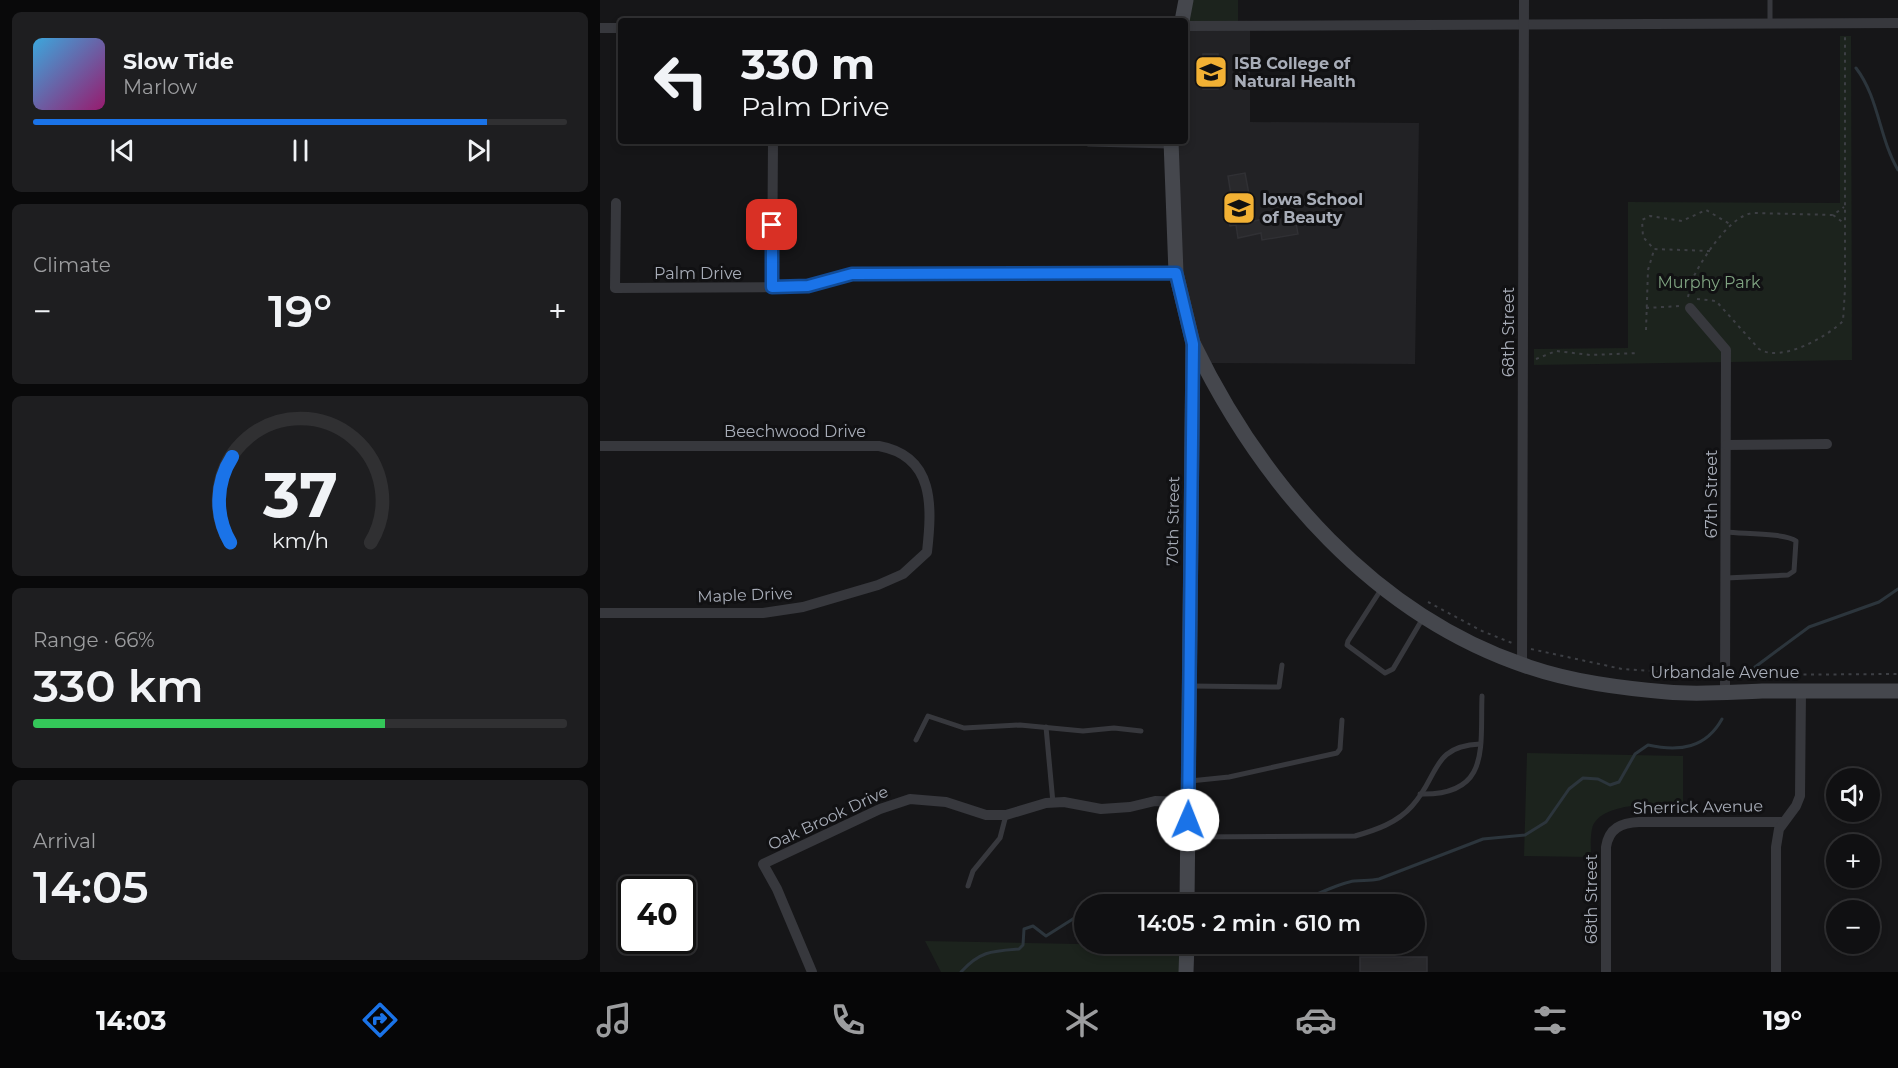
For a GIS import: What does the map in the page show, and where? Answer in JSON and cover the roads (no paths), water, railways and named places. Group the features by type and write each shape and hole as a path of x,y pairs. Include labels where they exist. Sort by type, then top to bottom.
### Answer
{"street":[{"path":"1183,18 1186,0"},
{"name":"68th Street","path":"1522,664 1524,0"},
{"path":"1188,26 1898,23"},
{"path":"600,28 618,28"},
{"path":"772,287 773,144"},
{"name":"70th Street","path":"1171,144 1176,273 1193,344 1187,894"},
{"name":"Palm Drive","path":"616,203 615,288 808,286 852,274 1176,273"},
{"name":"67th Street","path":"1689,307 1726,351 1725,692"},
{"name":"Urbandale Avenue","path":"1193,344 1239,428 1282,488 1332,543 1382,588 1423,618 1464,641 1522,664 1561,676 1640,689 1678,693 1898,691"},
{"path":"1726,445 1827,444"},
{"name":"Beechwood Drive","path":"600,446 879,446 891,448 913,461 922,473 929,494 929,531"},
{"name":"Maple Drive","path":"600,613 763,613 803,607 878,585 903,574 927,552 929,531"},
{"path":"1776,972 1776,847 1782,822 1796,806 1800,796 1801,691"},
{"name":"Oak Brook Drive","path":"812,972 777,889 762,864 880,809 910,799 946,802 976,813 1006,815 1064,802 1101,809 1155,801 1188,802"},
{"name":"Sherrick Avenue","path":"1614,828 1625,823 1639,822 1782,822"},
{"name":"68th Street","path":"1606,972 1606,847 1609,834 1614,828"},
{"path":"1186,972 1187,954"}],"lane":[{"path":"1770,0 1770,24"},
{"path":"1726,532 1754,536 1789,536 1796,541 1794,572 1788,575 1726,578"},
{"path":"1382,588 1348,640 1347,645 1352,651 1385,673 1393,669 1423,618"},
{"path":"1189,686 1279,687 1282,665"},
{"path":"1420,794 1440,793 1470,778 1480,760 1482,696"},
{"path":"916,740 928,716 964,728 1020,725 1083,731 1114,728 1141,731"},
{"path":"1189,781 1229,777 1337,753 1340,750 1342,720"},
{"path":"1046,727 1053,803"},
{"path":"1188,837 1355,836 1375,831 1402,816 1414,805 1445,755 1455,747 1480,744"},
{"path":"968,886 973,871 1000,838 1006,815"}],"waterway":[{"path":"1856,68 1870,92 1887,145 1898,170"},
{"path":"1755,667 1809,627 1879,602 1898,589"},
{"path":"1319,894 1354,881 1379,879 1483,839 1525,835 1546,822 1569,789 1583,778 1598,779 1610,785 1619,782 1635,754 1648,745 1671,748 1691,746 1708,736 1722,719"},
{"path":"961,972 974,960 987,953 1019,949 1023,945 1024,929 1033,926 1046,936 1074,918"}],"place":[{"name":"ISB College of Natural Health","path":"1211,72"},
{"name":"Iowa School of Beauty","path":"1239,208"}],"park label":[{"name":"Murphy Park","path":"1709,282"}]}
